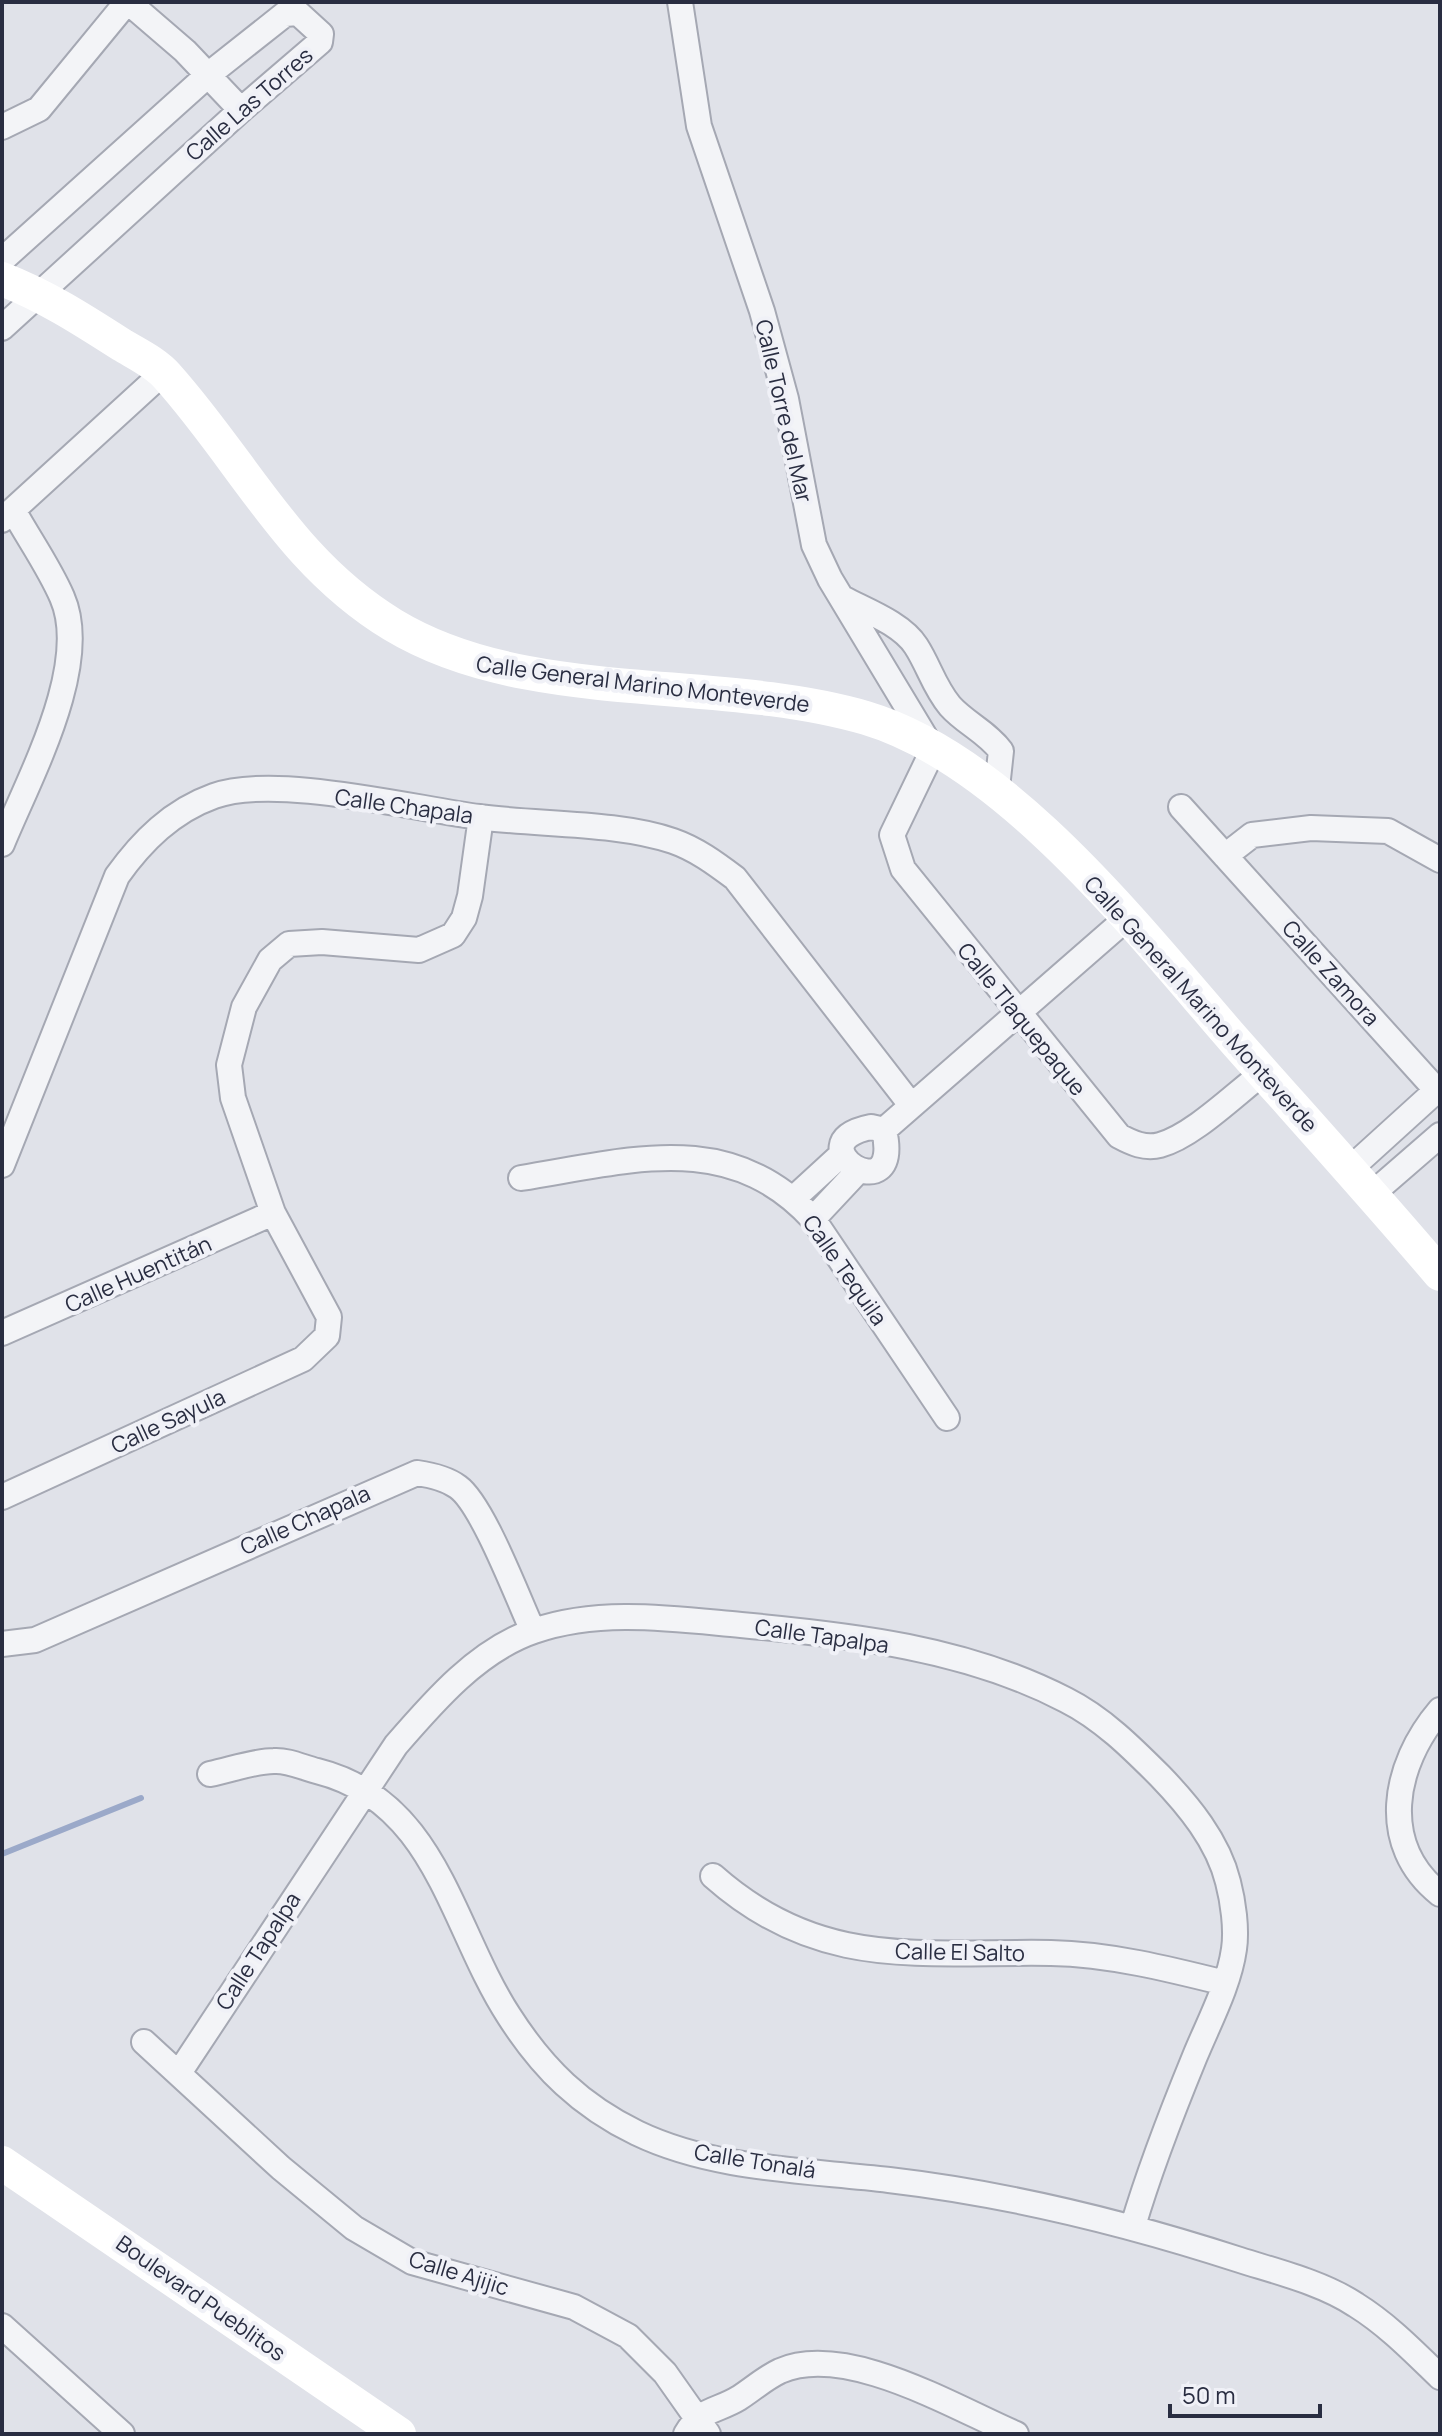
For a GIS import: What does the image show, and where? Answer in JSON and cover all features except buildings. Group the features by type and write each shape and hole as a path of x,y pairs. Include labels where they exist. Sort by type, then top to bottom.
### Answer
{"street":[{"path":"2,127 39,109 128,2 208,75 241,110"},
{"name":"Calle Torre del Mar","path":"680,2 699,126 782,384 814,545 840,597 933,750"},
{"name":"Calle Las Torres","path":"2,260 208,75 285,14 298,13 321,34 320,42 2,328"},
{"name":"Calle General Marino Monteverde","path":"2,279 40,293 164,372 274,519 320,571 354,601 436,648 466,660 531,674 792,700 871,720 933,750 997,788 1127,918 1440,1274"},
{"path":"2,844 44,739 71,650 63,598 8,515 164,372"},
{"path":"840,597 898,629 915,644 944,698 1001,751 997,788"},
{"name":"Calle Tlaquepaque","path":"933,750 898,817 892,835 894,851 914,884 1119,1136 1136,1146 1159,1146 1179,1136 1263,1073"},
{"name":"Calle Chapala","path":"2,1165 117,876 139,845 172,816 214,795 282,788 481,817 643,834 672,841 709,857 735,878 911,1105"},
{"name":"Calle Zamora","path":"1181,807 1438,1092 1361,1181"},
{"path":"273,1213 233,1098 229,1065 244,1007 256,982 270,960 289,944 322,942 419,950 453,935 464,918 470,896 481,817"},
{"path":"1225,856 1252,835 1311,828 1388,831 1440,860"},
{"path":"884,1130 1127,918"},
{"path":"813,1219 850,1163 849,1135 871,1127 884,1130"},
{"path":"850,1163 869,1172 880,1167 886,1156 884,1130"},
{"path":"1361,1181 1440,1135"},
{"name":"Calle Tequila","path":"521,1178 634,1160 706,1159 757,1173 794,1198 813,1219 947,1418"},
{"path":"794,1198 850,1163"},
{"name":"Calle Huentitán","path":"2,1333 273,1213"},
{"name":"Calle Sayula","path":"2,1497 303,1359 327,1336 329,1317 318,1291 273,1213"},
{"name":"Calle Chapala","path":"2,1644 35,1640 417,1473 434,1475 459,1487 475,1506 533,1631"},
{"name":"Calle Tapalpa","path":"179,2073 366,1789 427,1709 479,1661 533,1631 586,1620 651,1617 848,1635 1003,1672 1069,1701 1126,1741 1184,1801 1208,1836 1228,1880 1234,1947 1225,1983 1173,2110 1133,2226"},
{"path":"1438,1715 1414,1748 1398,1800 1400,1835 1410,1863 1440,1894"},
{"name":"Calle Tonalá","path":"210,1774 275,1760 326,1773 366,1789 403,1819 433,1867 508,2015 550,2071 598,2114 645,2137 713,2159 950,2187 1133,2226 1292,2277 1354,2303 1399,2336 1440,2377"},
{"name":"Calle El Salto","path":"713,1876 744,1903 797,1933 848,1947 918,1955 1055,1953 1163,1967 1225,1983"},
{"name":"Calle Ajijic","path":"144,2042 281,2168 354,2228 412,2262 574,2307 628,2336 665,2373 703,2429"},
{"name":"Boulevard Pueblitos","path":"2,2163 399,2434"},
{"path":"2,2326 122,2434"},
{"path":"703,2429 738,2399 781,2371 808,2364 843,2365 896,2382 1016,2434"}],"waterway":[{"path":"2,1854 141,1798"}]}
